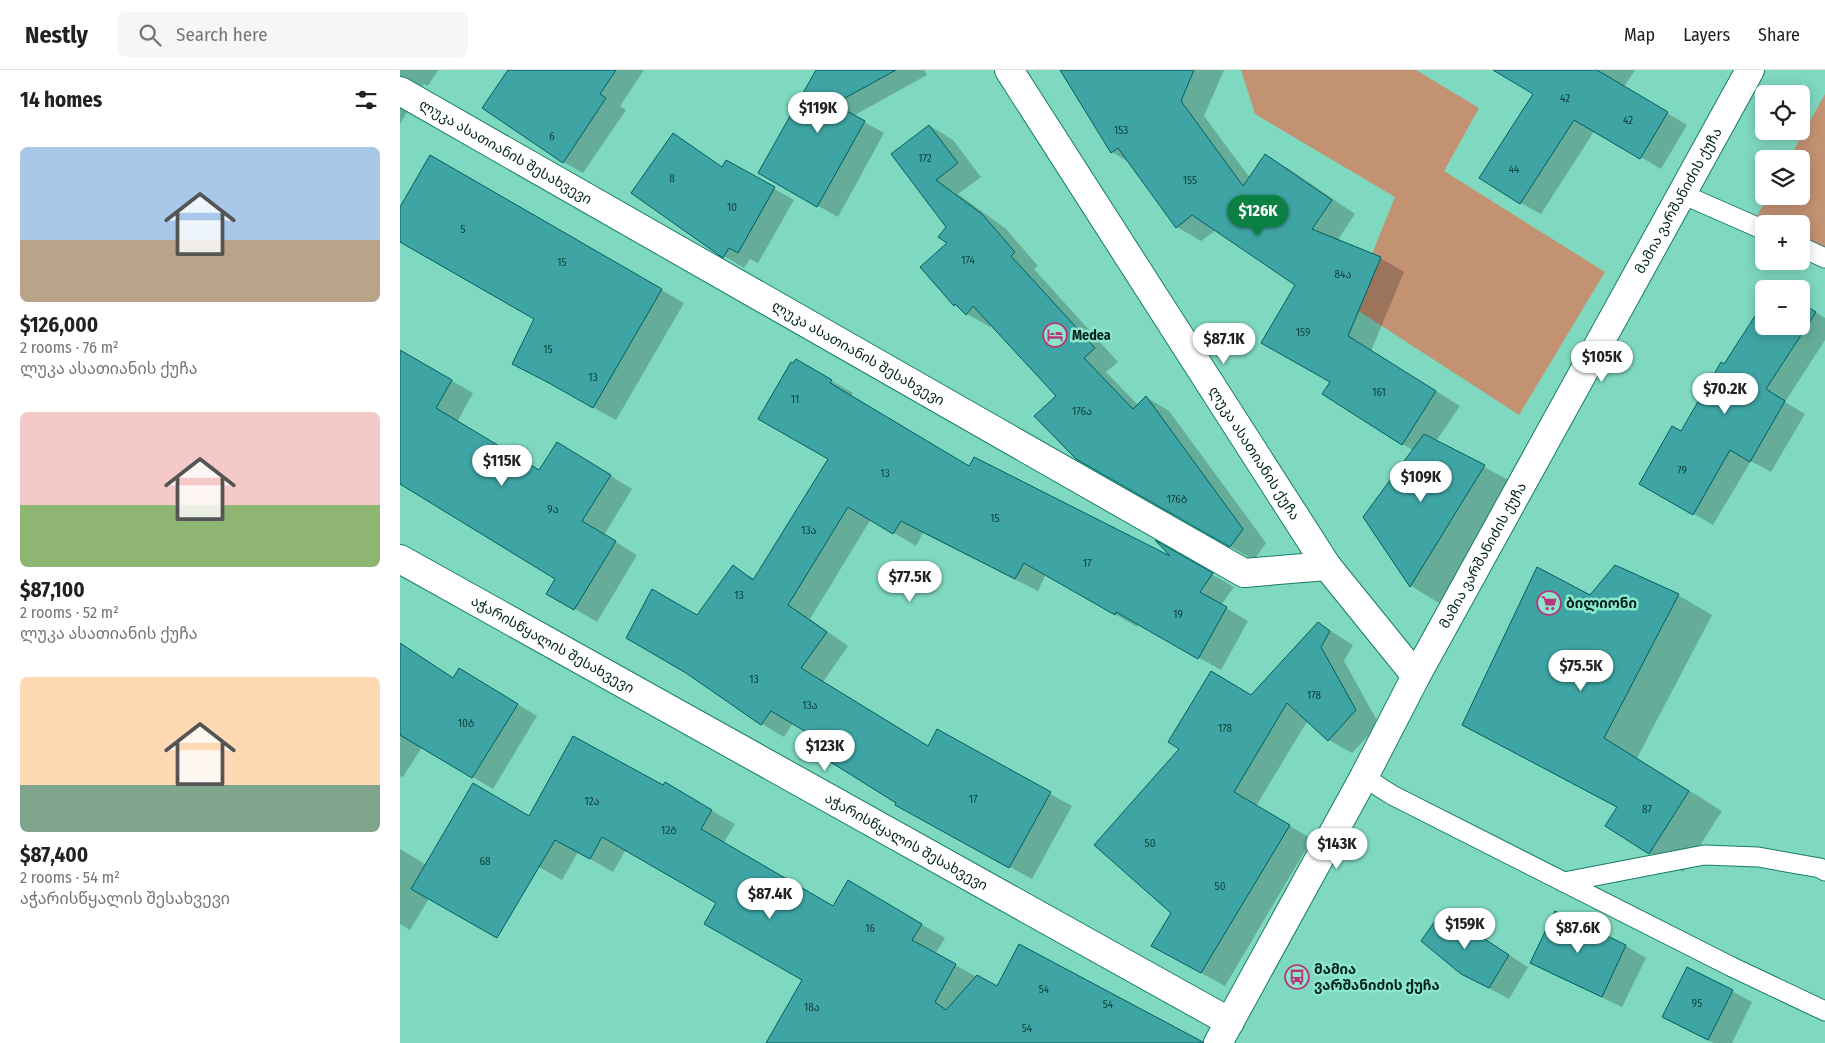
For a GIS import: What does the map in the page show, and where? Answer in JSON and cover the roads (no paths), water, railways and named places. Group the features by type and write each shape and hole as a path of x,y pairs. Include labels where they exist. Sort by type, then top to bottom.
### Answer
{"street":[{"name":"ლუკა ასათიანის ქუჩა","path":"1009,70 1327,566 1416,676"},
{"name":"მამია ვარშანიძის ქუჩა","path":"1224,1033 1364,777 1416,676 1750,70"},
{"name":"ლუკა ასათიანის შესახვევი","path":"400,91 1244,573 1327,566"},
{"name":"აჭარისწყალის შესახვევი","path":"400,559 1224,1033"}],"lane":[{"path":"1682,194 1755,226"},
{"path":"1810,251 1825,258"},
{"path":"1364,777 1392,795 1825,1012"},
{"path":"1564,882 1704,855 1758,857 1820,868 1825,871"}],"place":[{"name":"Medea","path":"1055,335"},
{"name":"ბილიონი","path":"1549,603"},
{"name":"მამია ვარშანიძის ქუჩა","path":"1297,977"}]}
